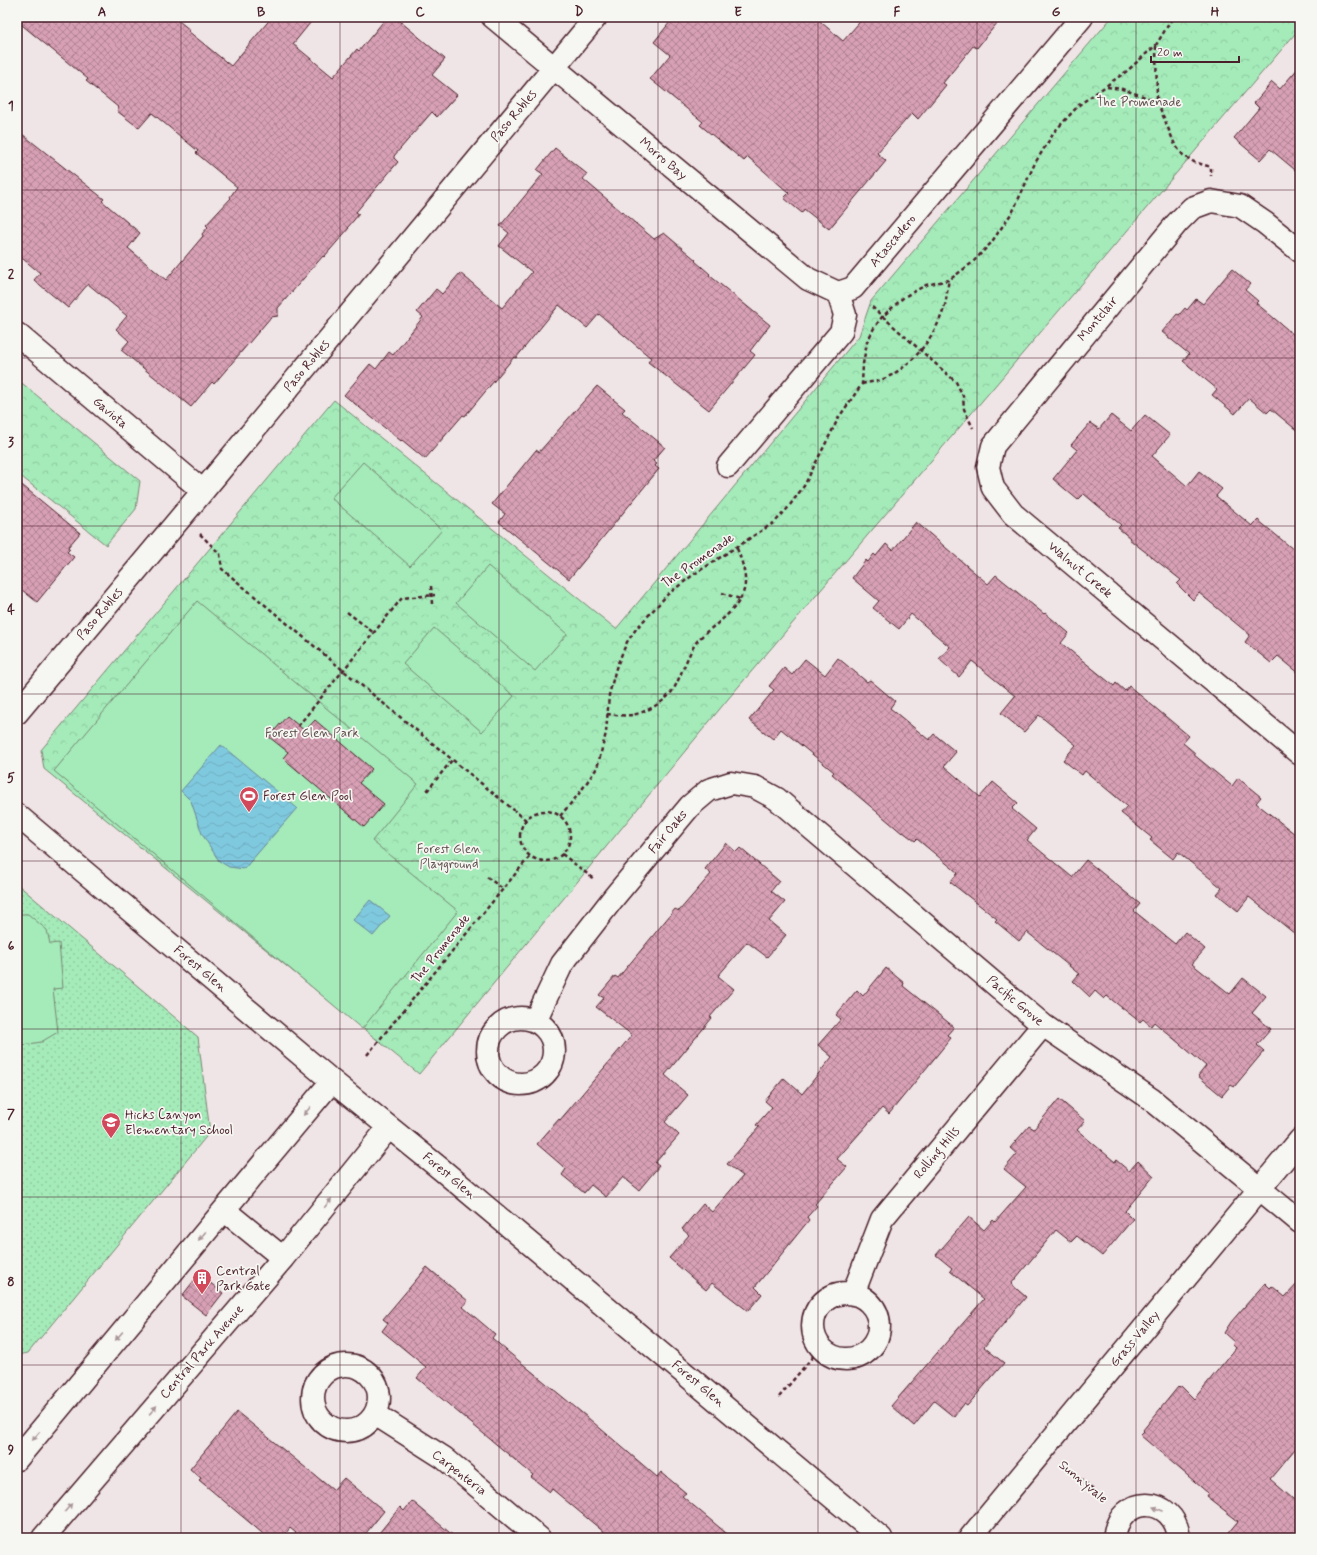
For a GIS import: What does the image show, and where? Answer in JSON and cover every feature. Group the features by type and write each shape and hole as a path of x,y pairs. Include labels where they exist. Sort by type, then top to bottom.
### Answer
{"street":[{"name":"Morro Bay","path":"493,17 808,279 838,293"},
{"name":"Paso Robles","path":"17,713 182,517 596,17"},
{"name":"Atascadero","path":"838,293 853,288 1082,17"},
{"path":"1211,201 1240,206 1265,222 1300,252"},
{"name":"Montclair","path":"992,446 1177,222 1192,208 1211,201"},
{"path":"728,466 840,332 845,315 838,293"},
{"name":"Gaviota","path":"17,334 203,491"},
{"name":"Walnut Creek","path":"992,446 988,467 992,488 1013,514 1300,754"},
{"name":"Fair Oaks","path":"535,1021 562,964 615,896 690,806 709,790 731,782"},
{"name":"Pacific Grove","path":"731,782 755,787 777,799 1043,1025 1151,1099 1300,1222"},
{"name":"Forest Glen","path":"17,815 332,1081 881,1538"},
{"name":"Rolling Hills","path":"853,1294 882,1219 1043,1025"},
{"path":"17,1459 332,1081"},
{"name":"Central Park Avenue","path":"43,1538 283,1258 389,1127"},
{"name":"Grass Valley","path":"970,1538 1300,1140"},
{"path":"224,1210 283,1258"},
{"path":"840,1294 853,1294 866,1300 875,1310 879,1323 877,1337 870,1349 859,1357 845,1359 832,1356 820,1348 814,1336 813,1322 817,1309 827,1299 840,1294"},
{"name":"Carpenteria","path":"375,1414 444,1458 539,1538"},
{"path":"1114,1538 1115,1527 1122,1515 1134,1507 1147,1505 1160,1508 1172,1517 1178,1528 1179,1538"}],"path":[{"path":"949,280 945,304 937,328 920,350 909,362 896,372 880,380 862,384 863,364 867,342 874,328 882,317 904,297 926,285 949,280 972,263 991,243 1013,211 1035,163 1055,131 1079,105 1092,94 1107,87 1127,72 1156,46 1173,17"},
{"path":"1156,46 1157,101 1175,145 1183,155 1194,162 1211,167 1211,201"},
{"path":"1107,87 1128,90 1157,101"},
{"path":"882,317 956,382 963,396 964,409 973,428 992,446"},
{"name":"The Promenade","path":"560,816 578,795 597,768 606,733 607,714 616,668 636,628 668,594 736,546 775,522 804,486 839,417 862,384"},
{"path":"182,517 220,554 222,569 526,820"},
{"path":"607,714 631,715 647,711 669,695 682,672 694,645 704,633 733,609 745,588 746,578 743,562 736,546"},
{"path":"431,586 433,595 432,604"},
{"path":"722,593 740,599"},
{"path":"298,726 402,598 433,595"},
{"path":"347,612 374,633"},
{"path":"427,791 452,760"},
{"path":"542,811 554,812 560,816 568,827 570,839 568,847 557,858 543,861 530,856 524,850 520,835 526,820 532,815 542,811"},
{"path":"562,854 615,896"},
{"name":"The Promenade","path":"367,1055 530,856"},
{"path":"486,877 503,889"},
{"path":"779,1397 820,1348"},
{"name":"Sunnyvale","path":"1043,1449 1122,1515"}],"green space":[{"path":"1112,17 1300,17 1300,28 728,699 419,1074 44,769 41,750 334,400 616,629 859,336 871,301"},
{"path":"17,379 140,481 136,509 106,545 17,473"},
{"path":"363,462 442,530 410,566 331,498"},
{"path":"488,566 567,634 535,671 456,603"},
{"name":"Forest Glen Pool","path":"197,601 418,784 372,841 458,911 362,1029 54,771"},
{"path":"434,628 514,696 482,732 403,664"},
{"name":"Hicks Canyon Elementary School","path":"17,884 198,1037 210,1132 28,1353 17,1355"},
{"path":"17,914 28,914 47,930 50,944 59,943 63,988 53,989 58,1032 41,1042 17,1046"}],"water":[{"path":"221,745 297,808 244,869 229,867 219,861 202,834 191,801 181,791"},
{"path":"370,900 390,916 373,936 353,920"}],"building":[{"path":"17,17 174,17 190,30 188,31 231,66 272,17 315,17 293,44 333,77 357,49 359,51 387,17 395,17 445,59 432,75 457,95 437,117 432,112 394,156 398,162 356,212 359,214 348,227 349,228 278,308 278,316 271,317 214,384 212,382 191,407 121,350 129,341 116,329 127,316 88,284 68,308 34,280 40,273 17,254 17,130 104,199 102,201 140,233 128,248 166,280 203,236 202,234 208,227 206,225 231,198 230,197 237,187 196,153 198,151 152,113 139,128 117,111 119,108 86,81 88,79 17,21"},
{"path":"674,17 815,17 843,41 864,17 1002,17 977,48 973,46 943,83 946,85 918,119 912,113 877,153 886,161 829,229 804,209 802,213 784,198 789,193 748,157 744,161 700,125 703,122 650,79 670,55 654,42"},
{"path":"1300,66 1300,174 1270,149 1260,160 1234,138 1259,108 1254,103 1272,82 1280,89"},
{"path":"555,148 587,174 583,179 654,239 664,233 696,260 695,261 710,274 709,275 770,325 750,351 755,355 709,410 648,362 651,358 599,314 587,328 559,305 516,358 514,357 465,416 463,415 425,459 344,395 370,364 376,369 389,352 393,355 423,317 417,312 436,289 442,294 460,273 502,308 532,272 499,246 509,233 500,226 543,174 537,170"},
{"path":"1232,269 1250,284 1245,290 1258,301 1256,303 1300,340 1300,433 1271,409 1267,413 1249,398 1235,414 1212,395 1217,389 1183,361 1189,354 1162,332 1177,314 1179,315 1185,308 1187,310 1196,299 1203,304"},
{"path":"597,386 625,409 622,412 665,447 653,461 657,464 655,466 659,469 569,579 499,522 505,514 492,504 536,450 539,452"},
{"path":"1111,415 1131,431 1145,415 1170,435 1152,456 1187,486 1199,471 1222,489 1216,496 1252,526 1258,520 1300,555 1300,674 1278,656 1271,663 1245,642 1250,635 1199,593 1193,600 1177,584 1181,580 1129,539 1130,538 1118,528 1121,525 1084,494 1078,500 1053,479 1077,450 1071,445 1090,423 1099,429"},
{"path":"17,481 80,533 68,547 70,549 67,552 74,557 37,602 17,586"},
{"path":"916,522 988,584 996,575 1044,614 1045,613 1069,633 1061,643 1114,686 1116,683 1125,691 1129,686 1189,736 1183,743 1195,753 1193,754 1232,786 1238,778 1261,797 1256,803 1300,838 1300,938 1249,897 1238,911 1217,894 1222,888 1178,852 1173,859 1150,840 1152,838 1121,813 1127,806 1085,771 1082,775 1063,760 1076,745 1039,715 1024,732 1001,713 1015,696 972,661 959,677 939,659 950,647 911,614 899,629 873,608 879,601 852,578 866,560 868,562 874,554 876,556 886,544 893,550"},
{"path":"838,658 867,682 870,680 895,701 890,708 929,740 934,734 956,752 944,766 980,797 993,782 1018,803 1012,809 1036,829 1027,840 1072,877 1086,860 1140,904 1134,911 1175,944 1185,932 1205,949 1192,964 1230,994 1243,978 1266,996 1252,1013 1271,1029 1257,1045 1264,1051 1234,1087 1231,1085 1222,1096 1198,1076 1206,1066 1154,1022 1151,1026 1143,1019 1140,1022 1107,996 1104,999 1095,991 1090,997 1073,981 1079,974 1027,932 1019,941 995,921 997,919 950,882 958,873 917,839 915,841 903,832 902,833 832,774 834,772 781,729 773,739 749,720 774,690 769,686 784,668 792,675 805,659 825,675"},
{"path":"287,716 305,731 315,720 372,769 359,783 384,804 364,827 283,758 288,752 269,737"},
{"path":"726,843 736,852 740,848 779,881 771,891 785,902 769,921 786,935 767,957 747,942 718,976 734,989 665,1075 688,1095 665,1122 679,1135 655,1163 659,1166 639,1190 623,1177 606,1197 591,1185 584,1193 562,1175 566,1169 537,1144 559,1119 560,1120 632,1035 596,1007 604,998 599,995 615,976 618,978 675,909 679,911 711,874 705,869"},
{"path":"886,968 904,983 903,986 954,1027 947,1035 951,1038 889,1114 882,1108 837,1159 847,1167 815,1204 817,1206 807,1217 809,1220 755,1287 762,1294 748,1311 712,1283 706,1290 669,1258 689,1235 682,1229 703,1204 712,1212 743,1176 727,1164 759,1127 756,1125 772,1107 765,1101 784,1078 802,1094 832,1057 818,1045 841,1019 836,1015 857,990 863,996"},
{"path":"1059,1099 1085,1121 1077,1130 1115,1162 1116,1160 1129,1171 1138,1161 1154,1176 1125,1211 1133,1219 1102,1256 1077,1236 1071,1242 1056,1230 1011,1284 1026,1297 984,1347 1004,1363 967,1406 964,1404 954,1417 934,1401 914,1426 891,1406 984,1299 950,1271 952,1268 936,1255 969,1217 984,1230 993,1220 995,1222 1026,1187 1004,1169 1017,1154 1010,1148 1029,1126 1034,1129"},
{"path":"427,1267 468,1301 463,1307 495,1334 492,1338 657,1477 661,1472 686,1493 682,1496 732,1538 611,1538 552,1489 550,1492 531,1477 533,1475 417,1378 426,1367 382,1331 388,1323 383,1319"},
{"name":"Central Park Gate","path":"199,1274 223,1293 206,1315 182,1296"},
{"path":"1300,1281 1300,1443 1270,1479 1300,1505 1300,1538 1224,1538 1238,1521 1206,1496 1208,1493 1140,1435 1178,1387 1179,1388 1181,1386 1194,1399 1236,1348 1232,1344 1234,1342 1224,1333 1231,1322 1265,1283 1270,1288 1272,1286 1285,1297"},
{"path":"237,1412 333,1490 344,1478 384,1511 362,1538 302,1538 290,1528 282,1538 268,1538 199,1480 201,1478 190,1469"},
{"path":"412,1501 456,1538 375,1538 400,1507 404,1511"}],"place":[{"name":"Forest Glen Pool","path":"249,813"},
{"name":"Hicks Canyon Elementary School","path":"111,1139"},
{"name":"Central Park Gate","path":"202,1295"}],"park label":[{"name":"Forest Glen Park","path":"312,733"},
{"name":"Forest Glen Playground","path":"449,856"}]}
